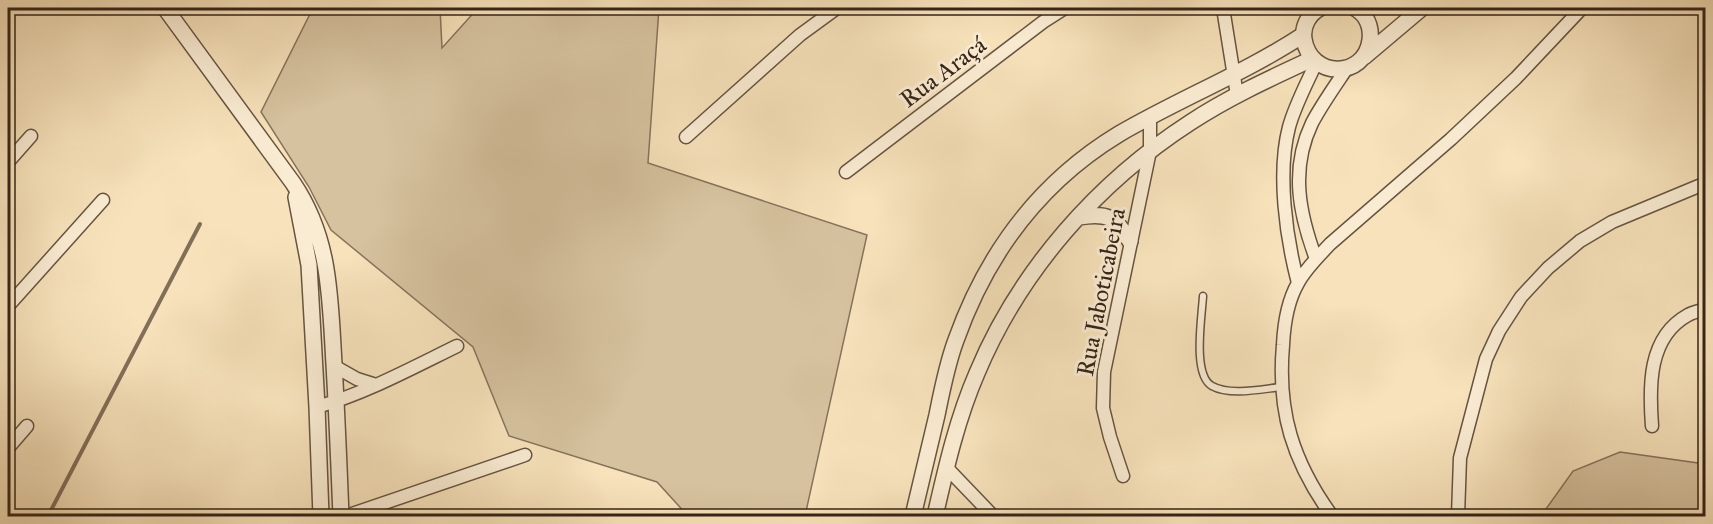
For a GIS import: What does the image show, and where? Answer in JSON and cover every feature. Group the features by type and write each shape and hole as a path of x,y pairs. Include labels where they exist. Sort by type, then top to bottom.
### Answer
{"street":[{"path":"165,8 292,183 309,209 321,243 330,288 341,516"},
{"path":"686,137 800,35 837,8"},
{"path":"1043,8 1043,22"},
{"name":"Rua Araçá","path":"846,172 1043,22 1065,8"},
{"path":"1223,8 1237,95"},
{"path":"914,516 956,341 970,304 994,256 1027,213 1056,183 1097,149 1150,117 1233,74 1320,8"},
{"path":"1316,259 1305,229 1298,176 1302,152 1312,124 1354,65 1369,48 1371,32 1365,17 1355,8"},
{"path":"1304,21 1305,48 1314,61 1326,68 1336,70 1354,65 1422,8"},
{"path":"1332,516 1308,480 1297,455 1286,420 1281,387 1284,327 1288,306 1298,283 1316,259 1350,226 1451,140 1516,78 1582,8"},
{"path":"935,516 946,467 967,398 993,337 1034,270 1079,217 1126,170 1150,151 1192,121 1237,95 1314,61"},
{"path":"1298,283 1290,254 1283,176 1289,126 1314,61"},
{"name":"Rua Jaboticabeira","path":"1123,476 1103,408 1104,372 1150,151 1150,117"},
{"path":"8,162 31,136"},
{"path":"292,183 309,265 321,516"},
{"path":"1458,516 1460,458 1485,359 1499,331 1521,297 1548,268 1580,241 1612,222 1706,183"},
{"path":"8,306 103,200"},
{"path":"1079,217 1101,214 1108,217 1121,227 1130,241"},
{"path":"1652,426 1651,382 1654,361 1661,342 1671,327 1689,314 1706,309"},
{"path":"317,407 376,385 457,345"},
{"path":"334,366 357,379 376,385"},
{"path":"8,448 27,426"},
{"path":"346,516 525,455"},
{"path":"946,467 993,516"}],"lane":[{"path":"1203,296 1200,363 1206,381 1212,387 1243,392 1281,387"}],"shaded area":[{"path":"313,8 440,8 442,48 478,8 659,8 648,163 867,235 805,516 688,516 657,482 509,436 473,347 331,230 309,187 261,112"},
{"path":"1620,452 1705,464 1705,516 1541,516 1573,471"}],"waterway":[{"path":"48,516 200,224"}]}
